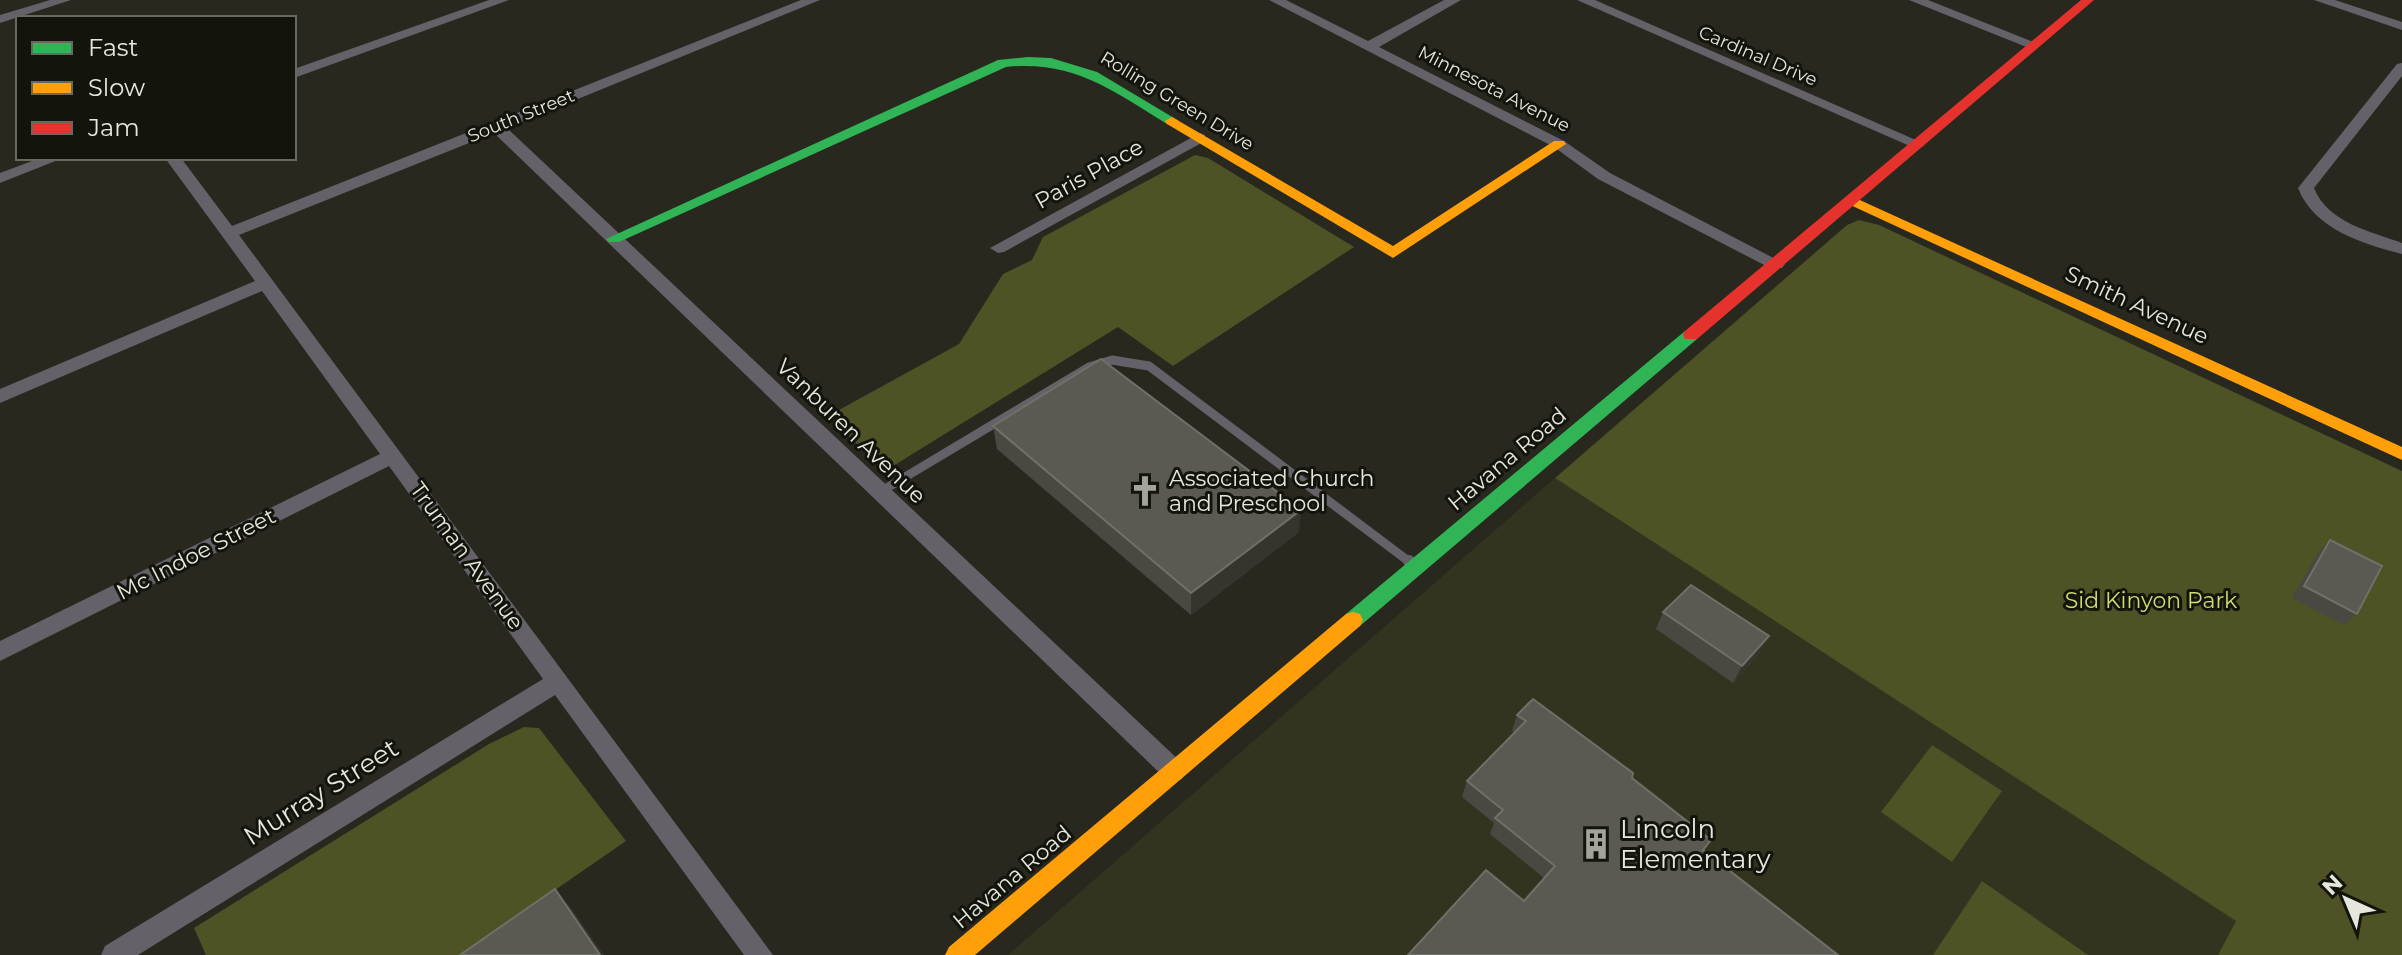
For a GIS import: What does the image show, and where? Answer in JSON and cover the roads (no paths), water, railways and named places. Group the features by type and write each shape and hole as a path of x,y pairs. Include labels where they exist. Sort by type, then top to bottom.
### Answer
{"street":[{"path":"296,73 502,0"},
{"name":"South Street","path":"229,233 813,0"},
{"name":"Minnesota Avenue","path":"1276,0 1559,144 1604,176 1776,264"},
{"path":"1368,47 1454,0"},
{"name":"Cardinal Drive","path":"1584,0 1917,144"},
{"path":"1916,0 2034,45"},
{"name":"Havana Road","path":"957,955 2088,0"},
{"path":"2321,0 2402,26"},
{"path":"0,19 60,1"},
{"name":"Rolling Green Drive","path":"614,239 1008,62 1044,59 1077,66 1393,253 1559,144"},
{"path":"2402,67 2306,188 2308,197 2326,216 2402,249"},
{"name":"Vanburen Avenue","path":"496,126 1174,771"},
{"name":"Paris Place","path":"998,248 1200,138"},
{"path":"0,178 50,160"},
{"name":"Truman Avenue","path":"174,160 760,955"},
{"name":"Smith Avenue","path":"1851,200 2402,454"},
{"path":"0,396 266,283"},
{"name":"Mc Indoe Street","path":"0,652 392,456"},
{"name":"Murray Street","path":"114,955 559,681"}],"lane":[{"path":"880,492 1089,367 1112,360 1149,366 1417,567"}],"place":[{"name":"Associated Church and Preschool","path":"1145,491"},
{"name":"Lincoln Elementary","path":"1596,844"}],"park label":[{"name":"Sid Kinyon Park","path":"2151,600"}]}
